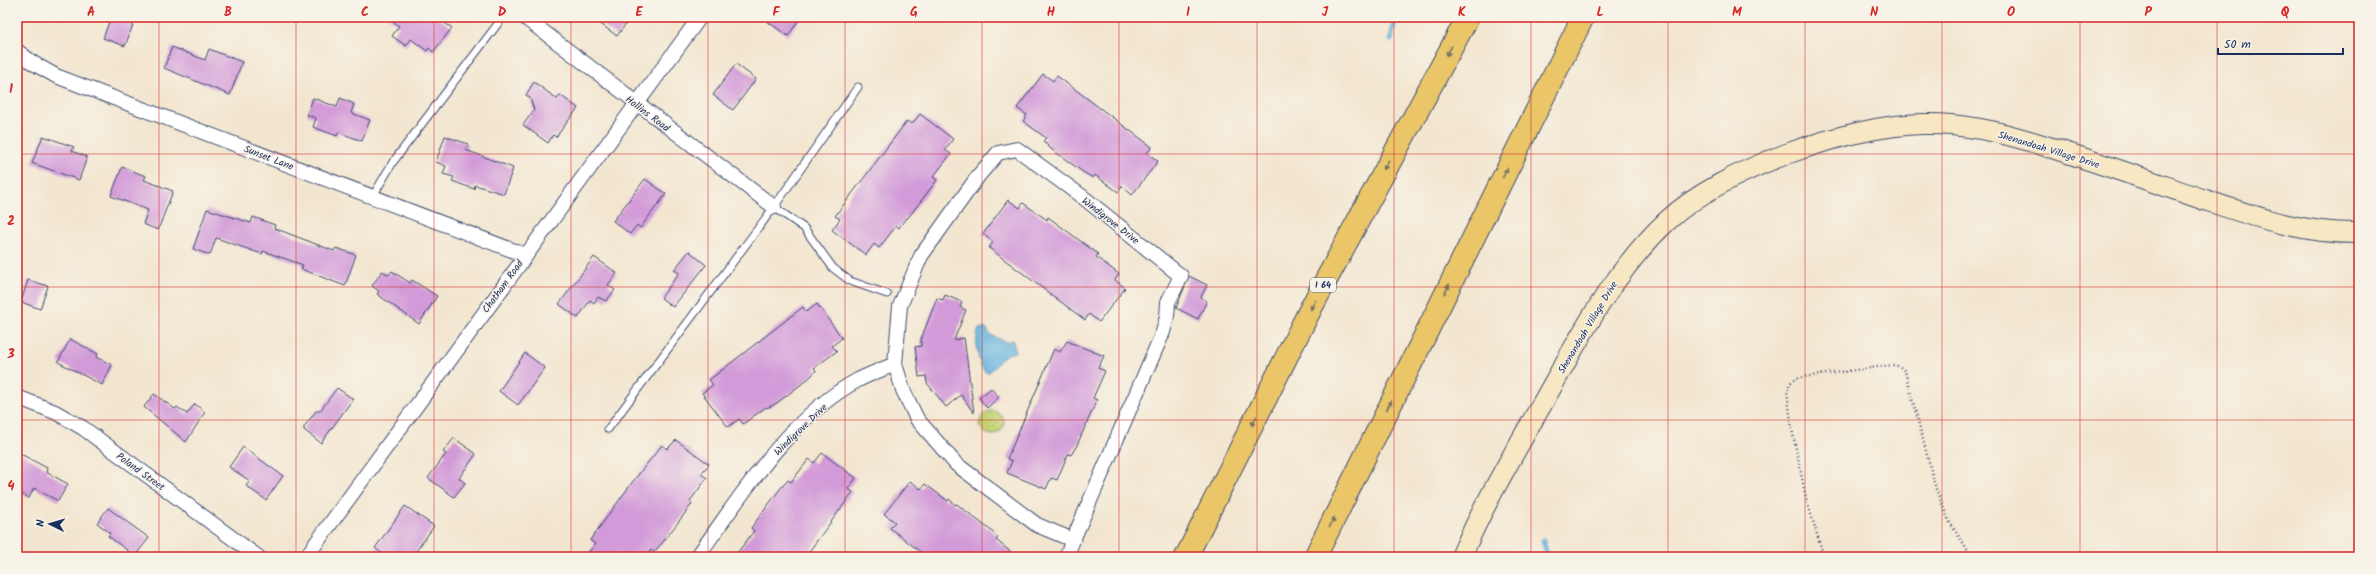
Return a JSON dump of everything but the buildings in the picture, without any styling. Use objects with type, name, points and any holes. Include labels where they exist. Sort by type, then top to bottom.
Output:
[{"type":"highway","name":"I 64","points":[[1186,557],[1311,308],[1468,17]]},
{"type":"highway","points":[[1314,557],[1583,17]]},
{"type":"street","name":"Hollins Road","points":[[524,17],[774,207]]},
{"type":"street","name":"Chatham Road","points":[[306,557],[700,17]]},
{"type":"street","name":"Sunset Lane","points":[[17,51],[32,63],[56,76],[525,255]]},
{"type":"street","name":"Shenandoah Village Drive","points":[[1461,557],[1491,494],[1591,317],[1615,280],[1641,248],[1669,219],[1695,200],[1751,169],[1790,154],[1826,142],[1893,127],[1921,124],[1972,128],[2038,143],[2275,223],[2320,231],[2359,233]]},
{"type":"street","name":"Windigrove Drive","points":[[1066,557],[1163,332],[1167,317],[1168,302],[1182,276],[1078,194],[1017,149],[998,153],[979,175],[921,256],[900,306],[895,364],[903,390],[918,419],[956,464],[1037,525],[1073,540]]},
{"type":"street","name":"Windigrove Drive","points":[[697,557],[778,447],[803,422],[829,400],[858,380],[895,364]]},
{"type":"street","name":"Poland Street","points":[[17,397],[55,412],[83,428],[258,557]]},
{"type":"lane","points":[[373,196],[393,162],[503,17]]},
{"type":"lane","points":[[608,429],[774,207],[824,132],[858,87]]},
{"type":"lane","points":[[774,207],[804,228],[839,272],[850,281],[888,294]]},
{"type":"path","points":[[1824,557],[1806,498],[1792,429],[1787,391],[1790,383],[1797,378],[1892,365],[1900,366],[1905,371],[1936,489],[1949,521],[1972,557]]},
{"type":"green space","points":[[992,411],[1001,414],[1004,423],[1001,432],[992,435],[983,432],[980,423],[983,414]]},
{"type":"water","points":[[984,328],[988,330],[989,334],[1006,342],[1013,340],[1015,352],[1002,358],[989,372],[985,372],[982,368],[977,351],[977,334],[979,329]]},
{"type":"waterway","points":[[1391,40],[1395,17]]},
{"type":"waterway","points":[[1543,541],[1548,557]]}]
